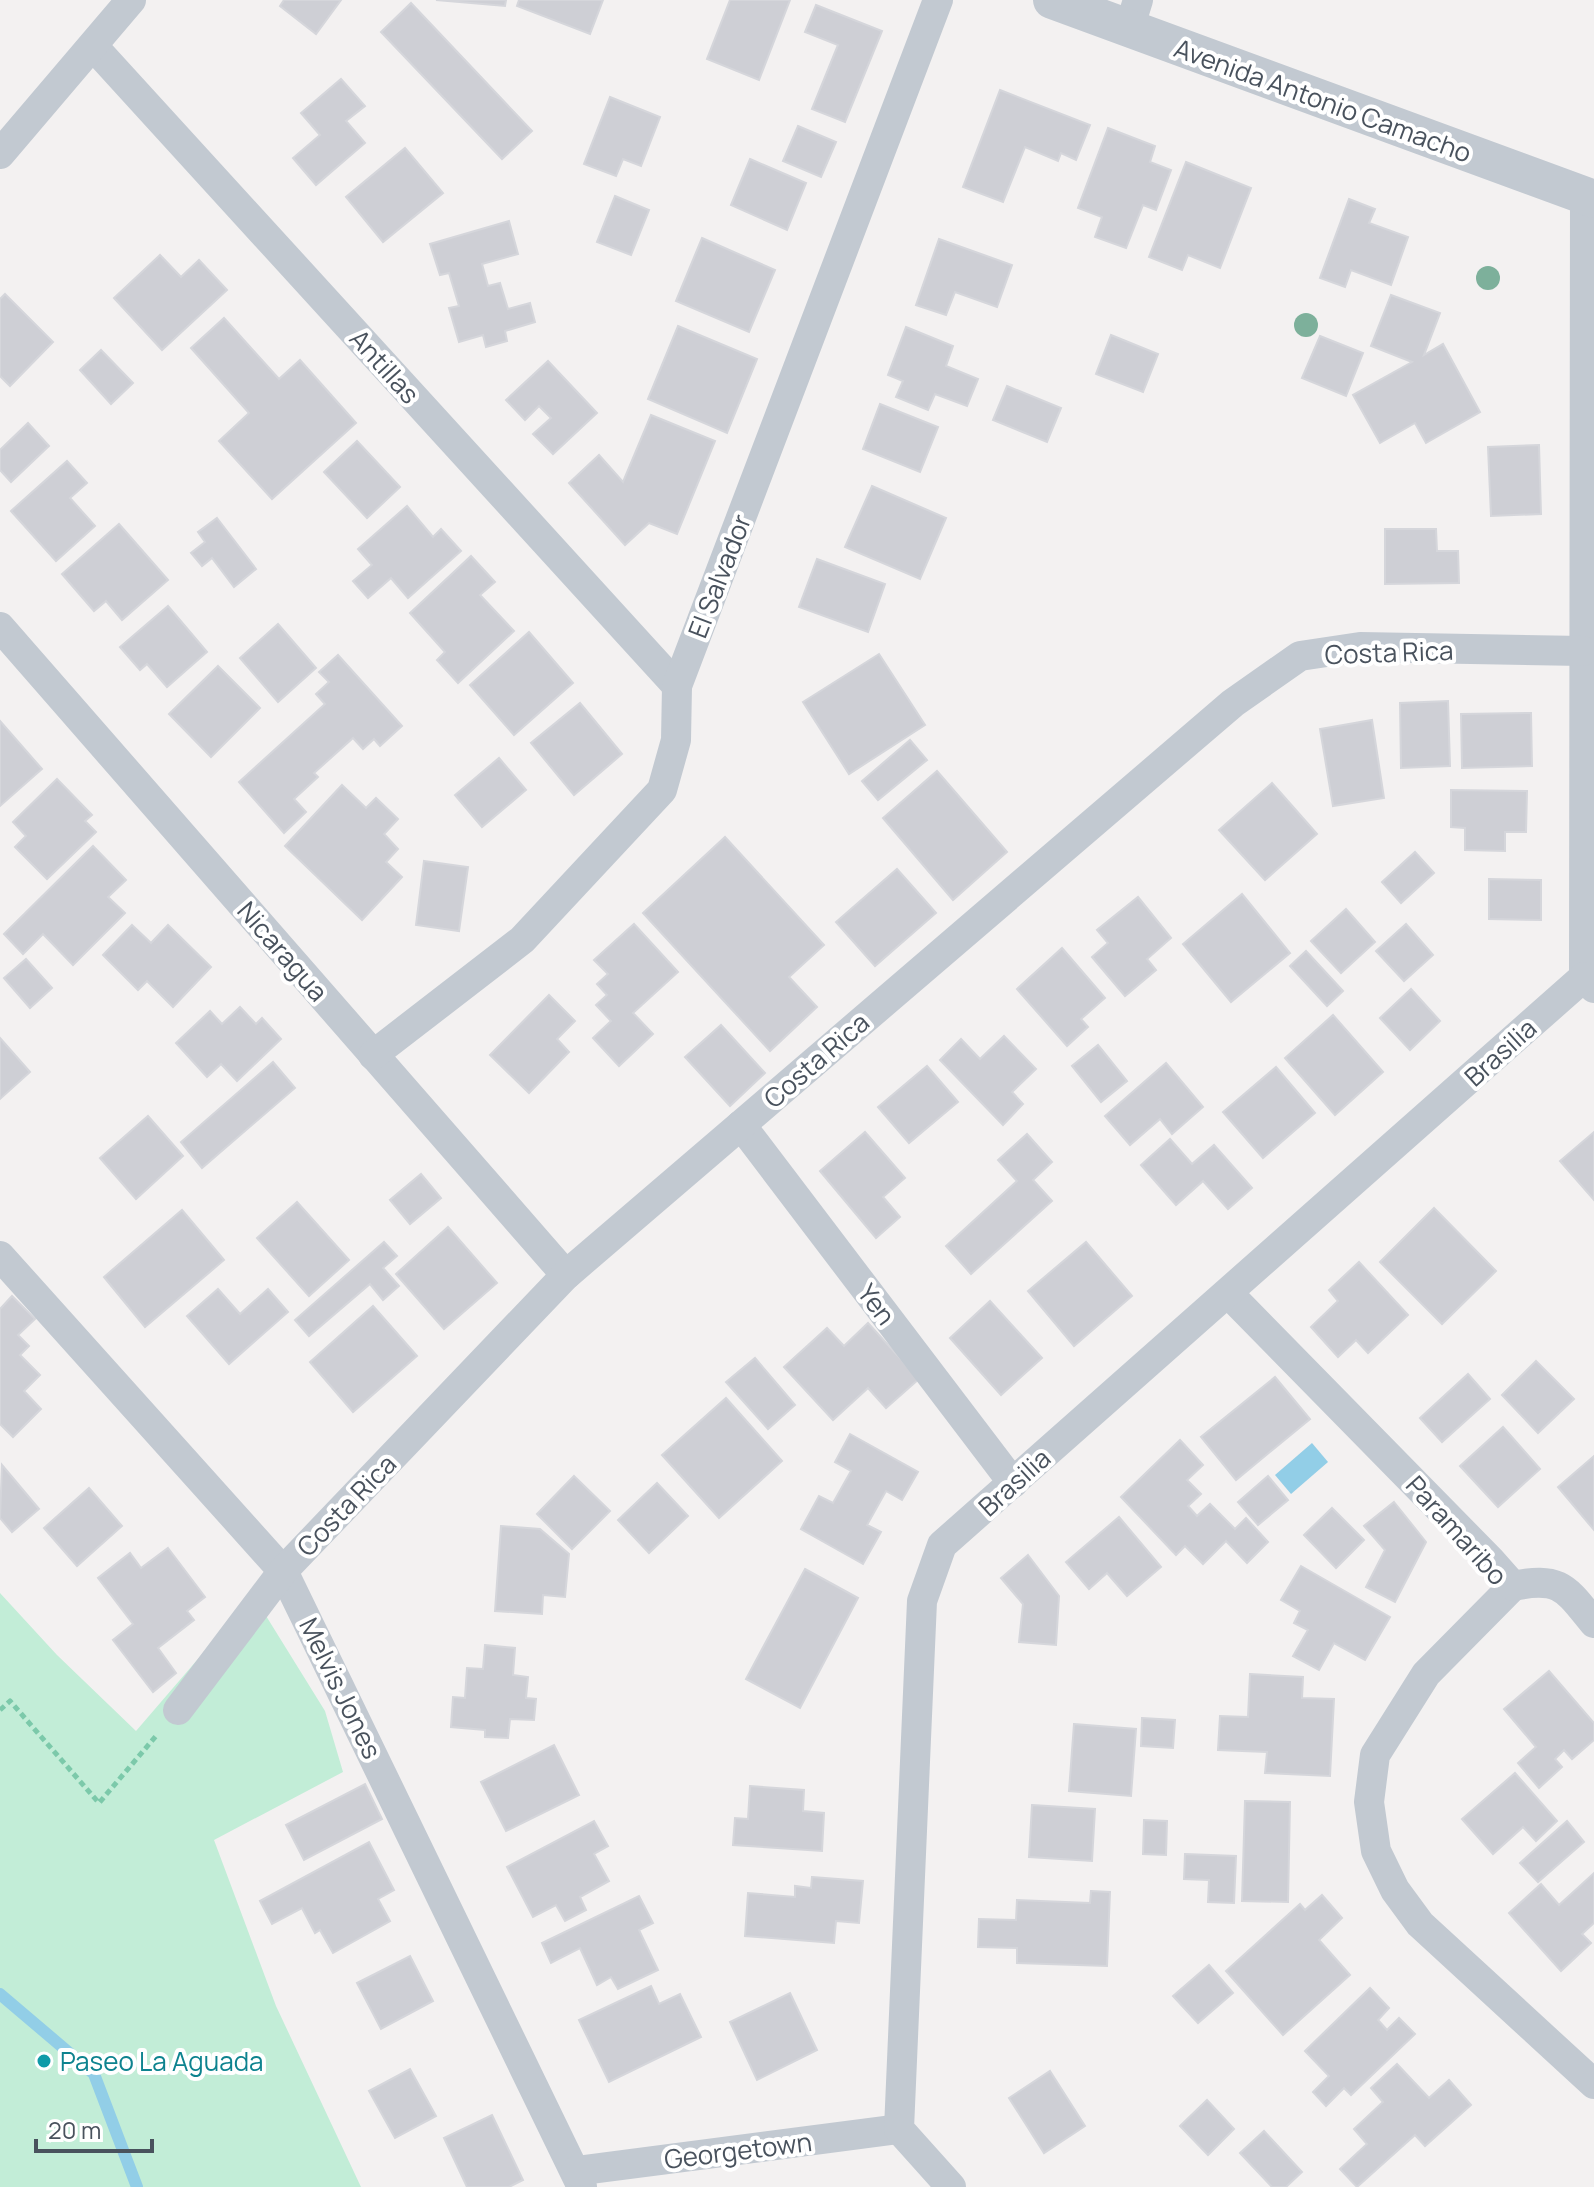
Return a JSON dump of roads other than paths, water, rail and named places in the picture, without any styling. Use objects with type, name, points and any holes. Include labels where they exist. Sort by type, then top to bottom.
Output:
[{"type":"street","points":[[0,154],[131,0]]},
{"type":"street","name":"El Salvador","points":[[373,1055],[522,940],[662,790],[676,740],[677,686],[938,0]]},
{"type":"street","name":"Avenida Antonio Camacho","points":[[1052,0],[1134,14],[1590,197]]},
{"type":"street","name":"Antillas","points":[[93,46],[677,686]]},
{"type":"street","points":[[1589,982],[1583,651],[1590,197]]},
{"type":"street","name":"Nicaragua","points":[[0,627],[566,1275]]},
{"type":"street","name":"Costa Rica","points":[[178,1710],[283,1571],[566,1275],[1233,703],[1300,656],[1360,647],[1583,651]]},
{"type":"street","name":"Brasilia","points":[[899,2129],[922,1601],[942,1545],[1589,982]]},
{"type":"street","name":"Yen","points":[[741,1125],[1013,1483]]},
{"type":"street","name":"Melvis Jones","points":[[0,1256],[283,1571],[579,2179]]},
{"type":"street","name":"Paramaribo","points":[[1228,1293],[1513,1586],[1426,1674],[1375,1755],[1369,1802],[1376,1851],[1395,1890],[1420,1924],[1594,2084]]},
{"type":"street","points":[[1513,1586],[1534,1582],[1565,1588],[1594,1623]]},
{"type":"street","points":[[899,2129],[951,2187]]},
{"type":"street","name":"Georgetown","points":[[579,2179],[899,2129]]},
{"type":"water","points":[[1312,1443],[1328,1462],[1291,1494],[1275,1475]]},
{"type":"waterway","points":[[0,1994],[94,2074],[137,2187]]},
{"type":"place","name":"Paseo La Aguada","points":[[44,2061]]}]
